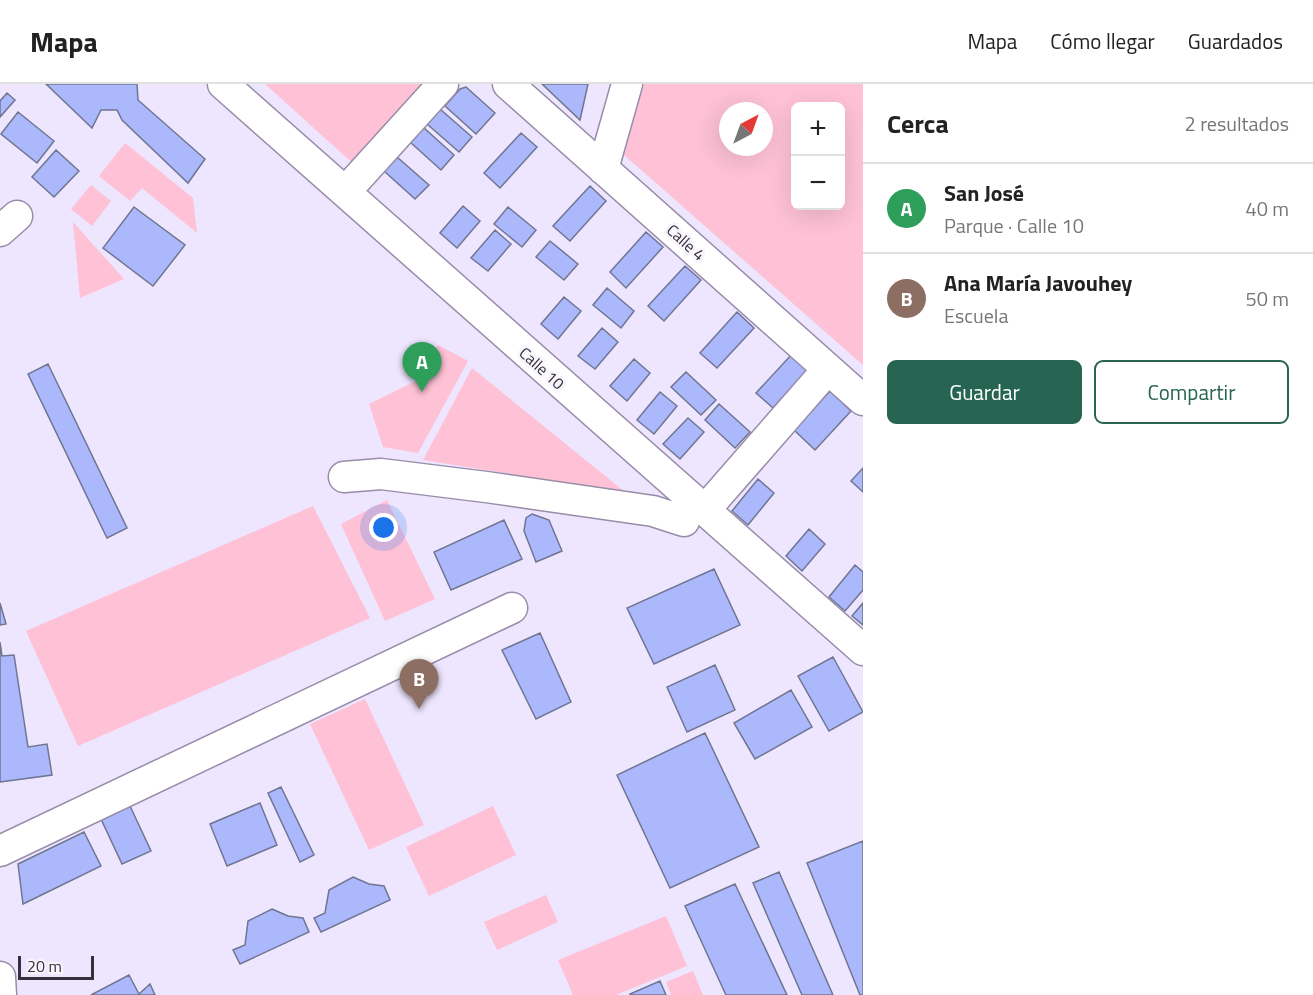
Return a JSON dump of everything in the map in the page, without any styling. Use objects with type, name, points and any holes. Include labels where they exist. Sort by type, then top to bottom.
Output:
[{"type":"street","name":"Calle 10","points":[[223,84],[345,192],[694,516],[863,650]]},
{"type":"street","points":[[345,192],[442,84]]},
{"type":"street","name":"Calle 4","points":[[508,84],[863,400]]},
{"type":"street","points":[[603,169],[627,84]]},
{"type":"street","points":[[344,477],[381,474],[694,516],[828,369]]},
{"type":"street","points":[[0,851],[512,608]]},
{"type":"street","points":[[0,977],[1,995]]},
{"type":"shaded area","points":[[265,84],[431,84],[357,167]]},
{"type":"shaded area","points":[[644,84],[863,84],[863,365],[624,155]]},
{"type":"shaded area","points":[[125,143],[193,198],[197,233],[142,188],[130,201],[99,176]]},
{"type":"shaded area","points":[[91,185],[111,201],[92,226],[71,209]]},
{"type":"shaded area","points":[[73,222],[124,279],[80,298]]},
{"type":"shaded area","points":[[438,345],[468,361],[418,453],[383,447],[369,404],[416,381]]},
{"type":"shaded area","points":[[472,368],[625,492],[423,460]]},
{"type":"shaded area","points":[[387,500],[435,599],[385,621],[341,524]]},
{"type":"shaded area","points":[[313,506],[370,618],[78,746],[26,631]]},
{"type":"shaded area","points":[[365,699],[424,825],[369,850],[310,724]]},
{"type":"shaded area","points":[[493,806],[516,855],[429,896],[406,847]]},
{"type":"shaded area","points":[[546,895],[558,922],[497,950],[484,922]]},
{"type":"shaded area","points":[[666,916],[687,966],[616,995],[573,995],[558,960]]},
{"type":"shaded area","points":[[693,971],[703,995],[671,995],[666,982]]},
{"type":"building","points":[[46,84],[137,84],[138,100],[205,159],[188,183],[122,120],[117,110],[101,110],[92,128]]},
{"type":"building","points":[[542,84],[588,84],[580,120]]},
{"type":"building","points":[[466,87],[495,113],[476,134],[445,106],[460,89]]},
{"type":"building","points":[[7,93],[15,100],[0,117],[0,101]]},
{"type":"building","points":[[440,109],[472,137],[459,152],[427,124]]},
{"type":"building","points":[[18,112],[54,141],[37,163],[1,134]]},
{"type":"building","points":[[423,127],[454,155],[441,170],[410,142]]},
{"type":"building","points":[[521,133],[537,147],[500,188],[484,173]]},
{"type":"building","points":[[56,150],[79,171],[54,197],[32,177]]},
{"type":"building","points":[[397,157],[429,185],[415,199],[384,171]]},
{"type":"building","points":[[590,186],[606,201],[570,241],[553,226]]},
{"type":"building","points":[[463,206],[480,221],[457,248],[440,233]]},
{"type":"building","points":[[134,207],[185,245],[153,286],[103,248]]},
{"type":"building","points":[[508,207],[536,230],[522,247],[494,224]]},
{"type":"building","points":[[495,230],[511,244],[488,271],[471,258]]},
{"type":"building","points":[[646,232],[663,247],[626,288],[610,272]]},
{"type":"building","points":[[550,241],[578,264],[564,280],[536,257]]},
{"type":"building","points":[[685,266],[701,280],[664,321],[648,306]]},
{"type":"building","points":[[607,288],[634,311],[621,328],[593,305]]},
{"type":"building","points":[[564,297],[581,311],[558,339],[541,324]]},
{"type":"building","points":[[737,312],[754,328],[717,368],[700,353]]},
{"type":"building","points":[[602,328],[618,342],[595,369],[578,356]]},
{"type":"building","points":[[793,353],[809,368],[773,408],[756,393]]},
{"type":"building","points":[[634,359],[650,373],[627,401],[610,386]]},
{"type":"building","points":[[48,364],[127,528],[107,538],[28,374]]},
{"type":"building","points":[[686,372],[716,400],[701,415],[671,387]]},
{"type":"building","points":[[830,391],[851,411],[815,450],[794,430]]},
{"type":"building","points":[[660,392],[677,406],[654,434],[637,420]]},
{"type":"building","points":[[719,404],[750,432],[735,448],[705,420]]},
{"type":"building","points":[[688,418],[704,432],[680,459],[663,444]]},
{"type":"building","points":[[863,468],[863,492],[851,481]]},
{"type":"building","points":[[758,479],[774,493],[748,525],[732,511]]},
{"type":"building","points":[[532,514],[549,520],[562,551],[536,562],[524,531],[526,518]]},
{"type":"building","points":[[504,520],[522,559],[451,590],[434,552]]},
{"type":"building","points":[[809,529],[825,544],[802,571],[786,556]]},
{"type":"building","points":[[855,565],[863,572],[863,590],[845,611],[829,597]]},
{"type":"building","points":[[714,569],[740,625],[654,664],[627,608]]},
{"type":"building","points":[[0,603],[6,624],[0,625]]},
{"type":"building","points":[[863,603],[863,625],[852,616]]},
{"type":"building","points":[[540,633],[571,702],[536,719],[502,650]]},
{"type":"building","points":[[0,642],[2,656],[14,655],[28,747],[47,744],[52,775],[0,782]]},
{"type":"building","points":[[833,657],[863,712],[829,731],[798,676]]},
{"type":"building","points":[[715,665],[735,710],[687,732],[667,687]]},
{"type":"building","points":[[791,690],[812,727],[755,759],[734,723]]},
{"type":"building","points":[[705,733],[759,847],[670,888],[617,775]]},
{"type":"building","points":[[281,787],[314,855],[300,862],[268,793]]},
{"type":"building","points":[[260,803],[277,845],[227,866],[210,824]]},
{"type":"building","points":[[130,806],[151,851],[122,864],[101,819]]},
{"type":"building","points":[[84,832],[101,866],[23,904],[18,864]]},
{"type":"building","points":[[863,841],[863,995],[860,995],[807,863]]},
{"type":"building","points":[[779,872],[833,995],[802,995],[753,883]]},
{"type":"building","points":[[353,877],[369,884],[384,886],[390,900],[321,932],[314,918],[325,913],[329,890]]},
{"type":"building","points":[[735,884],[787,995],[726,995],[685,906]]},
{"type":"building","points":[[272,909],[288,916],[303,918],[309,932],[240,964],[233,950],[245,945],[248,921]]},
{"type":"building","points":[[129,975],[139,994],[150,984],[155,995],[91,995]]},
{"type":"building","points":[[660,981],[666,995],[630,994]]},
{"type":"place","name":"San José","points":[[422,392]]},
{"type":"place","name":"Ana María Javouhey","points":[[419,709]]}]
